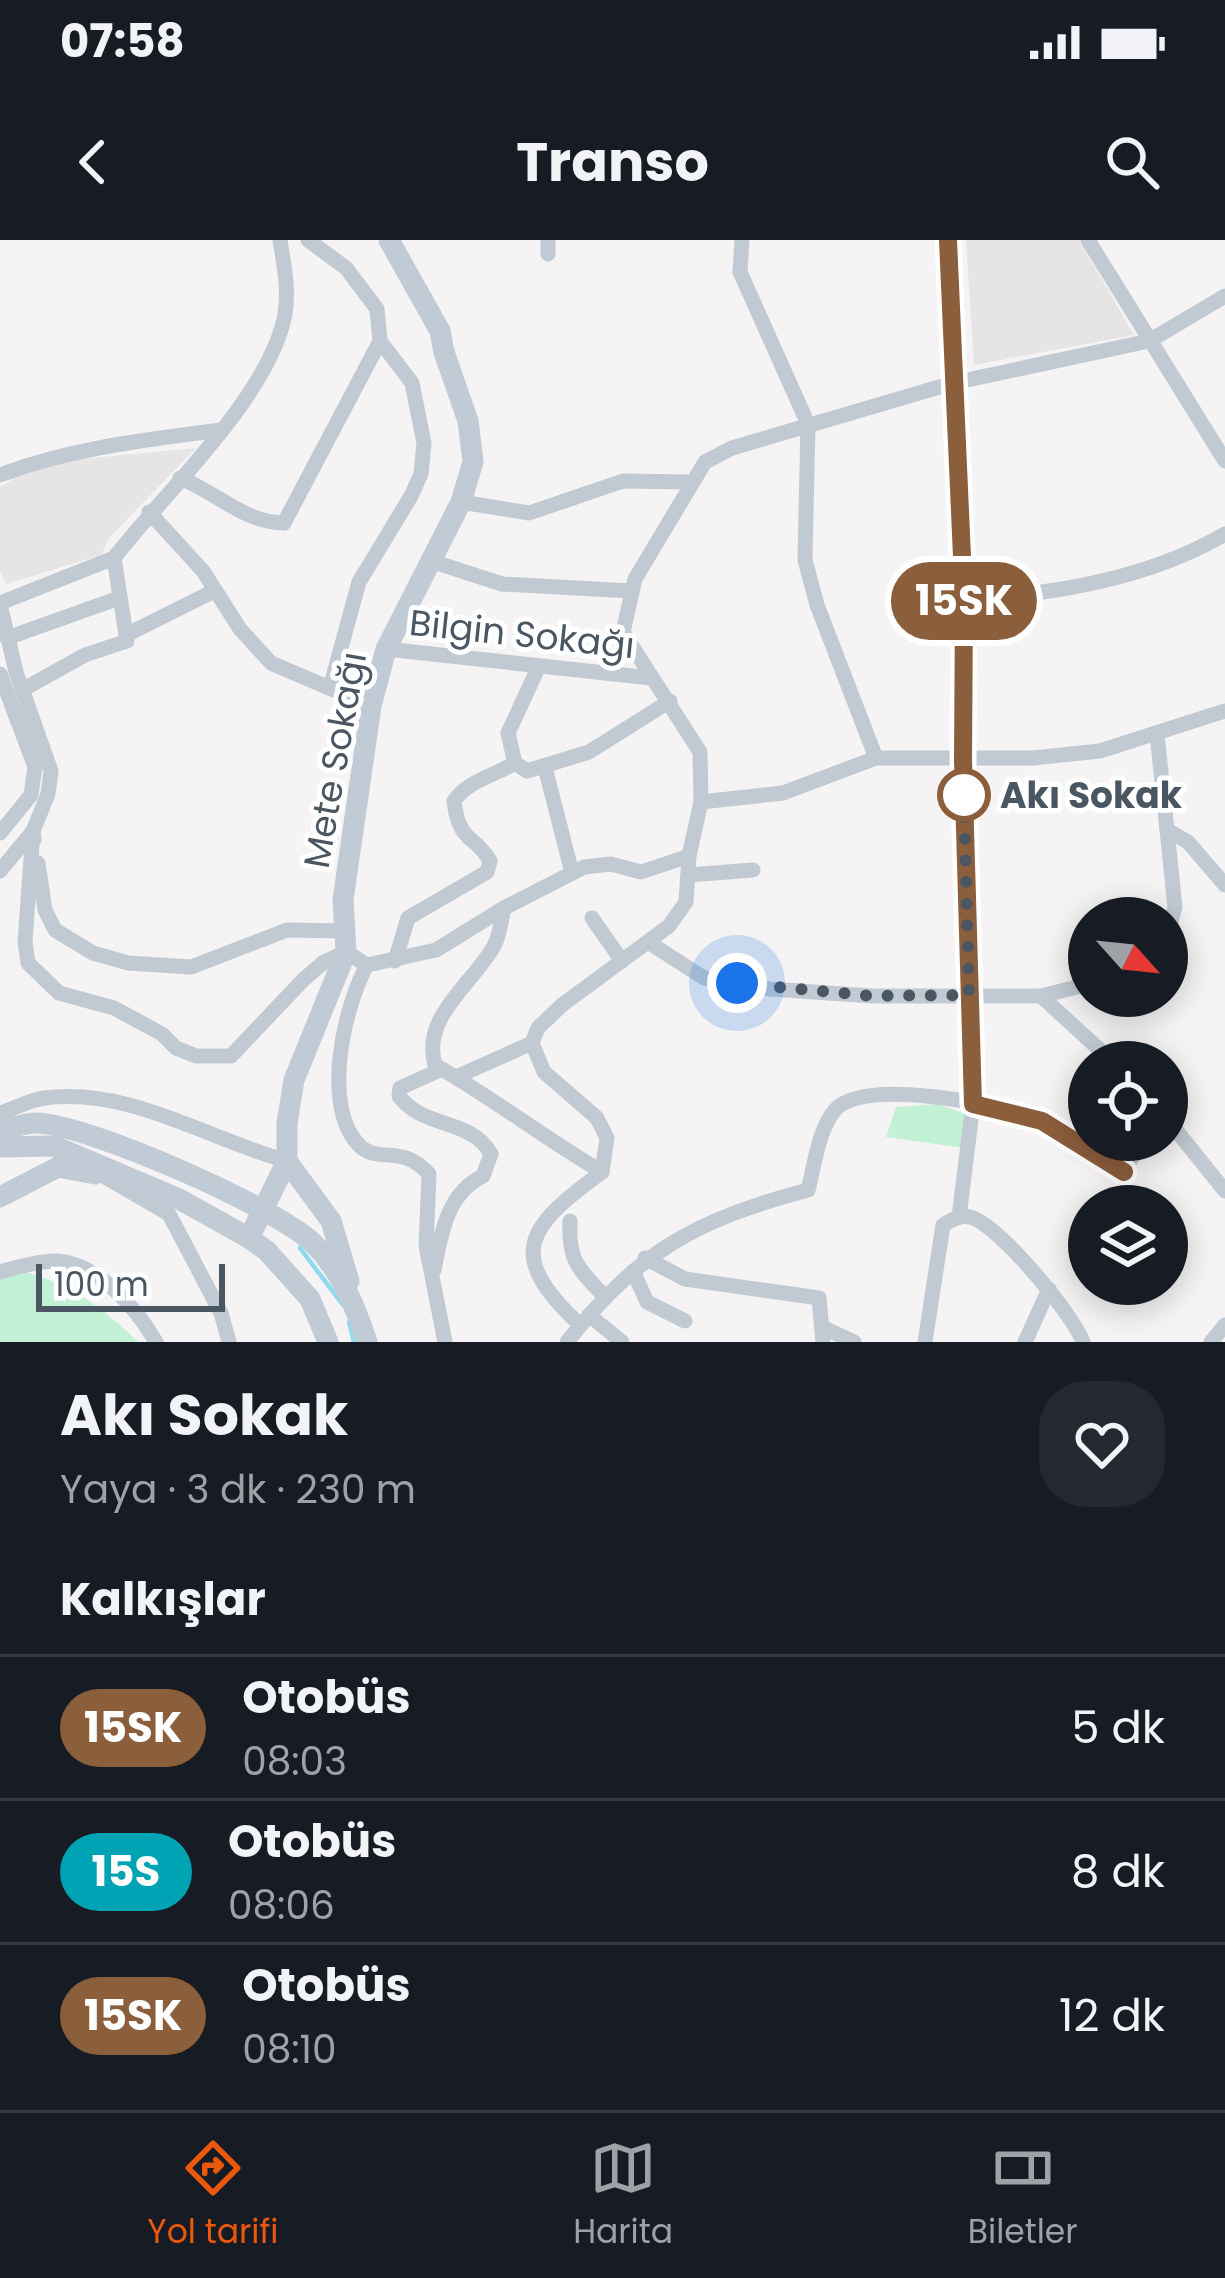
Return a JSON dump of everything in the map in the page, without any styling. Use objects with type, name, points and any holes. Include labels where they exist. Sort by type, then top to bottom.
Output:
[{"type":"main road","name":"Mete Sokağı","points":[[258,1245],[266,1209],[287,1161],[286,1124],[294,1080],[345,942],[343,900],[371,706],[386,649],[461,502],[473,462],[468,421],[440,331],[388,240]]},
{"type":"main road","points":[[0,1131],[35,1123],[84,1134],[266,1209],[321,1251],[352,1298]]},
{"type":"main road","points":[[4,1189],[54,1146],[84,1134]]},
{"type":"main road","points":[[0,1148],[54,1146],[165,1193],[258,1245],[310,1299],[328,1342]]},
{"type":"main road","points":[[0,1148],[14,1154],[17,1162],[4,1189]]},
{"type":"main road","points":[[287,1161],[331,1221],[367,1342]]},
{"type":"main road","points":[[4,1189],[58,1167],[165,1193]]},
{"type":"main road","points":[[258,1245],[289,1224],[304,1184]]},
{"type":"street","points":[[0,871],[32,831],[49,794],[51,771],[22,690],[0,603],[114,558],[221,430],[274,347],[285,314],[280,240]]},
{"type":"street","points":[[308,240],[346,268],[377,309],[380,341],[412,383],[424,443],[421,474],[358,582],[330,688]]},
{"type":"street","points":[[742,240],[740,272],[808,424],[805,560],[817,605],[876,758]]},
{"type":"street","points":[[948,240],[964,602],[963,760],[973,1104],[959,1217]]},
{"type":"street","points":[[1088,240],[1225,461]]},
{"type":"street","points":[[622,1342],[584,1320],[542,1285],[530,1252],[538,1227],[602,1172],[607,1138],[597,1118],[544,1072],[532,1043],[538,1028],[562,1005],[669,926],[686,902],[689,856],[701,802],[700,752],[623,632],[631,591],[689,482],[704,462],[732,448],[953,383],[1149,341],[1225,296]]},
{"type":"street","points":[[180,478],[262,523],[284,523],[380,341]]},
{"type":"street","points":[[0,476],[40,460],[104,445],[221,430]]},
{"type":"street","points":[[461,502],[529,513],[623,481],[689,482]]},
{"type":"street","points":[[149,512],[203,571],[271,663],[371,706]]},
{"type":"street","points":[[964,602],[1055,592],[1133,576],[1225,534]]},
{"type":"street","points":[[114,558],[127,638]]},
{"type":"street","points":[[431,561],[502,584],[631,591]]},
{"type":"street","points":[[22,690],[214,591]]},
{"type":"street","points":[[7,638],[119,598]]},
{"type":"street","name":"Bilgin Sokağı","points":[[386,649],[651,678]]},
{"type":"street","points":[[539,666],[508,733],[515,763],[527,771],[589,752],[670,701]]},
{"type":"street","points":[[0,674],[35,767],[32,795],[0,833]]},
{"type":"street","points":[[701,802],[783,793],[876,758],[1033,758],[1100,751],[1225,711]]},
{"type":"street","points":[[1156,734],[1174,897]]},
{"type":"street","points":[[395,961],[408,918],[487,872],[490,861],[469,843],[456,819],[454,801],[470,783],[492,778],[515,763]]},
{"type":"street","points":[[545,767],[572,873]]},
{"type":"street","points":[[1167,830],[1189,842],[1225,885]]},
{"type":"street","points":[[32,831],[50,922],[74,944],[93,953],[128,963],[191,967],[287,930],[345,942],[367,965]]},
{"type":"street","points":[[32,831],[25,942],[28,963],[59,994],[114,1008],[162,1034],[176,1048],[196,1055],[231,1056],[345,942]]},
{"type":"street","points":[[367,965],[436,950],[572,873],[611,864],[641,872],[689,856]]},
{"type":"street","points":[[689,875],[753,870]]},
{"type":"street","points":[[504,908],[496,942],[434,1028],[430,1048],[435,1065],[602,1172]]},
{"type":"street","points":[[592,918],[622,961]]},
{"type":"street","points":[[648,942],[704,978],[770,989],[872,996],[1041,996],[1068,989]]},
{"type":"street","points":[[367,965],[351,994],[338,1084],[359,1146],[371,1153],[402,1154],[429,1174],[426,1246],[445,1342]]},
{"type":"street","points":[[1041,996],[1090,1041]]},
{"type":"street","points":[[432,1282],[452,1203],[483,1175],[491,1154],[482,1139],[408,1109],[399,1096],[400,1088],[532,1043]]},
{"type":"street","points":[[567,1342],[604,1296],[639,1265],[716,1220],[808,1190],[830,1114],[840,1104],[876,1094],[920,1095],[1042,1121],[1068,1137]]},
{"type":"street","points":[[0,1113],[40,1098],[104,1099],[161,1114],[287,1161]]},
{"type":"street","points":[[1188,1145],[1225,1191]]},
{"type":"street","points":[[1106,1161],[1124,1172],[1131,1161]]},
{"type":"street","points":[[106,1177],[169,1214],[220,1313],[229,1342]]},
{"type":"street","points":[[926,1342],[943,1225],[959,1217],[975,1218],[1049,1289],[1076,1324],[1083,1342]]},
{"type":"street","points":[[570,1221],[568,1247],[575,1265],[604,1296]]},
{"type":"street","points":[[0,1272],[58,1261],[84,1270],[121,1296],[156,1342]]},
{"type":"street","points":[[639,1265],[647,1302],[685,1322]]},
{"type":"street","points":[[639,1265],[685,1280],[819,1298],[822,1334],[854,1342]]},
{"type":"street","points":[[1025,1342],[1049,1289]]},
{"type":"street","points":[[1211,1342],[1225,1325]]},
{"type":"shaded area","points":[[966,240],[1079,240],[1134,335],[974,365]]},
{"type":"shaded area","points":[[196,448],[110,537],[101,555],[6,584],[0,571],[0,487],[39,463]]},
{"type":"green space","points":[[938,1104],[968,1115],[964,1148],[886,1137],[896,1107]]},
{"type":"green space","points":[[0,1268],[58,1283],[108,1315],[138,1342],[0,1342]]},
{"type":"waterway","points":[[300,1248],[343,1305]]},
{"type":"waterway","points":[[349,1322],[354,1342]]},
{"type":"bus line","name":"15SK","points":[[948,240],[964,602],[963,760],[973,1104],[1042,1121],[1124,1172]]},
{"type":"place","name":"Akı Sokak","points":[[964,795]]},
{"type":"route","points":[[737,983],[872,996],[969,995],[964,795]]}]
